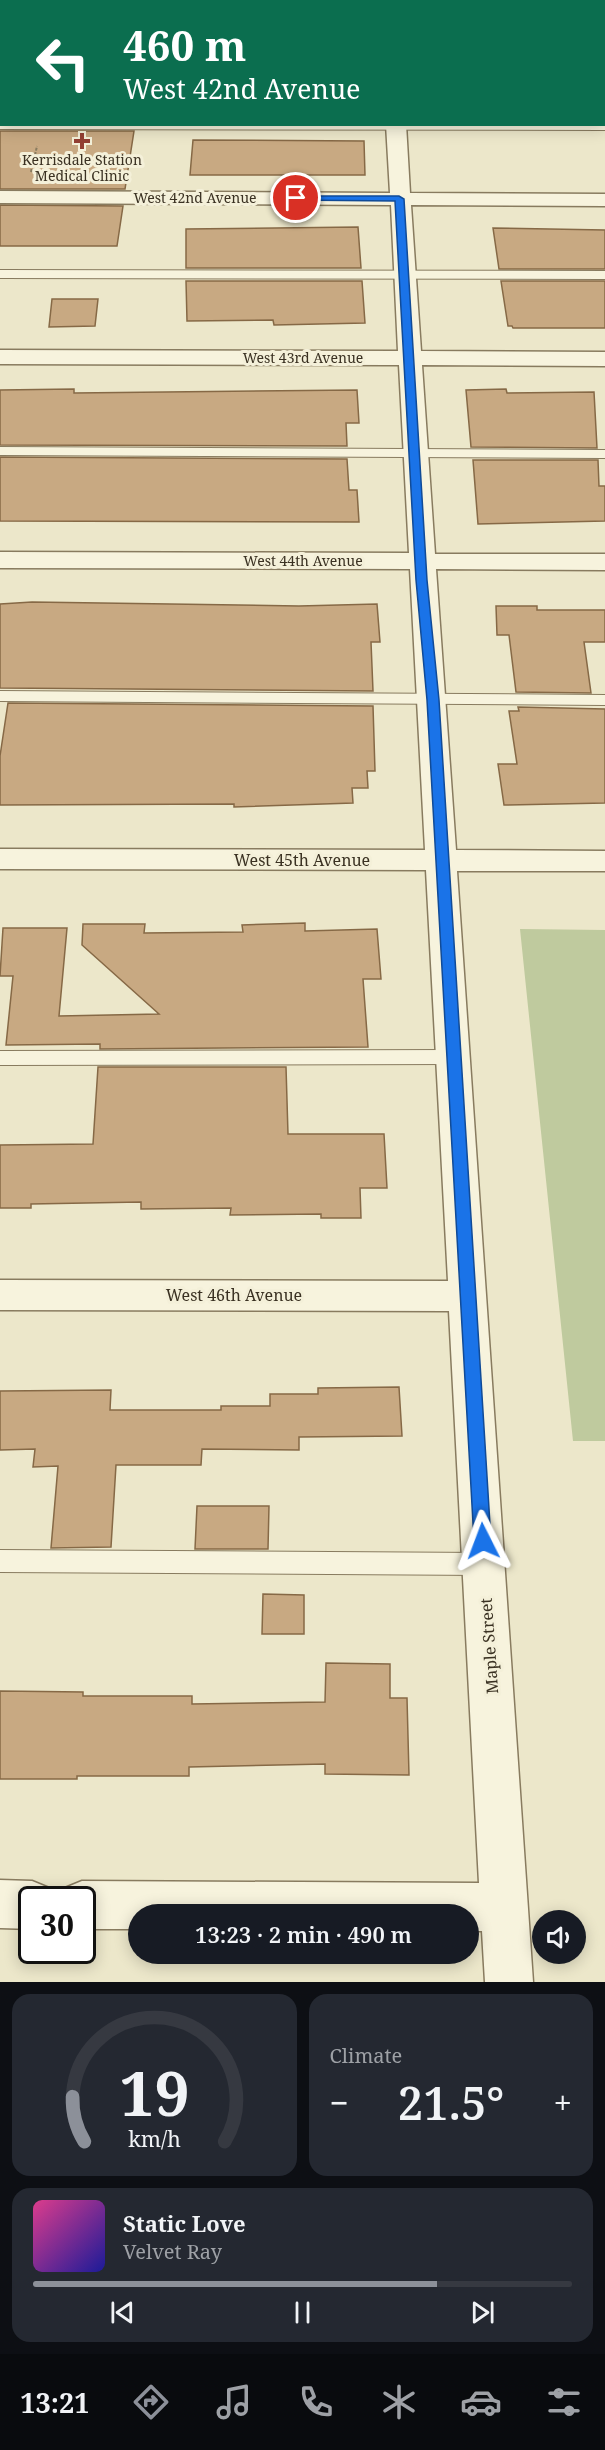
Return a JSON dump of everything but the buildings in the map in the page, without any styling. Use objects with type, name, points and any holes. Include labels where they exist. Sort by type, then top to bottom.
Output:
[{"type":"street","name":"Maple Street","points":[[396,126],[421,562],[433,700],[509,1982]]},
{"type":"street","name":"West 42nd Avenue","points":[[0,197],[605,200]]},
{"type":"street","name":"West 43rd Avenue","points":[[0,357],[605,359]]},
{"type":"street","name":"West 44th Avenue","points":[[0,560],[605,562]]},
{"type":"street","name":"West 45th Avenue","points":[[0,859],[605,861]]},
{"type":"street","name":"West 46th Avenue","points":[[0,1295],[467,1296]]},
{"type":"street","points":[[0,1904],[18,1905]]},
{"type":"street","points":[[96,1905],[504,1907]]},
{"type":"lane","points":[[500,126],[605,127]]},
{"type":"lane","points":[[0,274],[605,275]]},
{"type":"lane","points":[[0,451],[605,454]]},
{"type":"lane","points":[[0,696],[605,700]]},
{"type":"lane","points":[[0,1058],[453,1057]]},
{"type":"lane","points":[[0,1561],[484,1564]]},
{"type":"green space","points":[[520,929],[605,930],[605,1441],[573,1441]]},
{"type":"place","name":"Kerrisdale Station Medical Clinic","points":[[82,141]]},
{"type":"route","points":[[296,198],[399,199],[413,394],[422,580],[433,700],[483,1541]]}]
